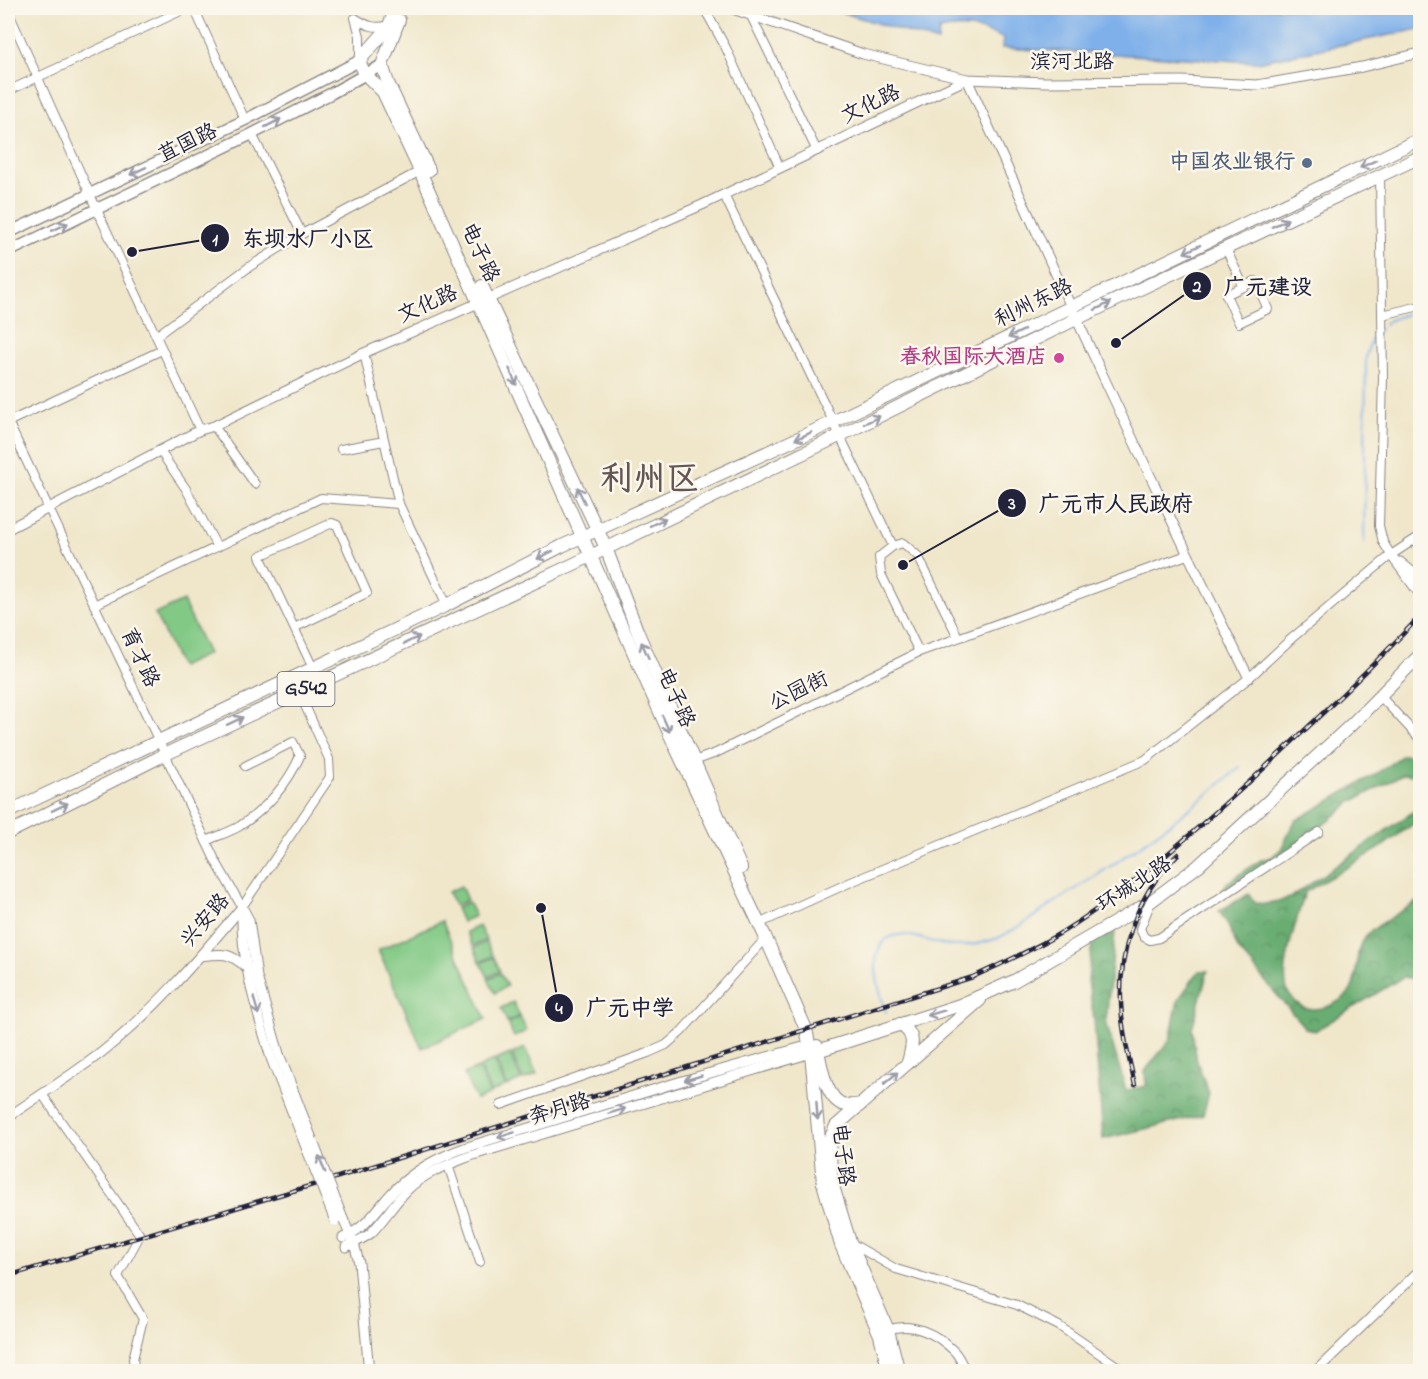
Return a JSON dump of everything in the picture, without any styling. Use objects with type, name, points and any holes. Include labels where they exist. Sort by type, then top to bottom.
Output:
[{"type":"main road","points":[[360,61],[389,25],[396,8]]},
{"type":"main road","points":[[382,65],[403,8]]},
{"type":"main road","name":"苴国路","points":[[8,233],[244,120],[360,61]]},
{"type":"main road","name":"电子路","points":[[360,61],[365,74],[383,92],[424,169]]},
{"type":"main road","name":"苴国路","points":[[8,252],[252,134],[382,65]]},
{"type":"main road","name":"电子路","points":[[382,65],[424,169],[484,300],[606,548],[638,633],[812,1027],[823,1183],[841,1245],[880,1335],[889,1371]]},
{"type":"main road","name":"利州东路","points":[[606,548],[839,436],[1074,313],[1420,139]]},
{"type":"main road","name":"利州东路","points":[[597,530],[1074,313],[1226,249],[1420,157]]},
{"type":"main road","name":"电子路","points":[[484,300],[582,537],[675,746],[766,938],[813,1049]]},
{"type":"main road","name":"G542","points":[[8,812],[447,605],[597,530]]},
{"type":"main road","name":"G542","points":[[8,832],[166,754],[606,548]]},
{"type":"main road","name":"环城北路","points":[[813,1049],[832,1046],[960,1005],[990,992],[1014,981],[1150,902],[1198,866],[1352,724],[1420,655]]},
{"type":"main road","points":[[189,725],[196,740]]},
{"type":"main road","points":[[136,750],[143,765]]},
{"type":"main road","name":"电子路","points":[[899,1371],[888,1330],[850,1242],[832,1183],[829,1141],[836,1126],[990,992]]},
{"type":"main road","points":[[900,1024],[909,1030],[912,1041],[908,1063]]},
{"type":"main road","points":[[824,1078],[827,1055],[832,1046]]},
{"type":"main road","points":[[813,1049],[824,1078],[836,1100],[844,1105],[861,1104]]},
{"type":"street","points":[[8,92],[188,8]]},
{"type":"street","points":[[194,8],[244,120]]},
{"type":"street","points":[[351,8],[360,36],[360,61]]},
{"type":"street","points":[[704,8],[726,48],[780,168]]},
{"type":"street","name":"滨河北路","points":[[730,8],[863,54],[967,79],[1045,82],[1182,81],[1257,85],[1362,67],[1420,53]]},
{"type":"street","points":[[8,11],[97,210],[200,430]]},
{"type":"street","points":[[750,14],[817,151]]},
{"type":"street","points":[[355,18],[365,25],[378,28],[389,25]]},
{"type":"street","points":[[967,79],[1187,555],[1249,678]]},
{"type":"street","name":"文化路","points":[[8,529],[200,430],[214,426],[364,353],[724,195],[967,79]]},
{"type":"street","points":[[252,134],[302,234]]},
{"type":"street","points":[[156,336],[249,267],[302,234],[424,169]]},
{"type":"street","points":[[1380,176],[1382,335],[1379,526],[1383,542],[1419,593]]},
{"type":"street","points":[[724,195],[892,546]]},
{"type":"street","points":[[1226,249],[1244,286]]},
{"type":"street","points":[[1255,281],[1268,309],[1239,323],[1226,295],[1244,286],[1255,281]]},
{"type":"street","points":[[1382,320],[1420,306]]},
{"type":"street","points":[[8,422],[162,350]]},
{"type":"street","points":[[364,353],[399,504],[447,605]]},
{"type":"street","name":"育才路","points":[[8,422],[206,841],[242,907]]},
{"type":"street","points":[[214,426],[255,484]]},
{"type":"street","points":[[341,449],[384,441]]},
{"type":"street","points":[[160,450],[192,499],[217,548]]},
{"type":"street","points":[[94,605],[321,498],[399,504]]},
{"type":"street","points":[[294,628],[367,593],[337,525],[332,523],[260,556],[294,628],[313,668]]},
{"type":"street","points":[[765,921],[851,882],[1145,760],[1249,678],[1291,639],[1391,555],[1420,536]]},
{"type":"street","points":[[919,652],[881,573],[879,557],[892,546],[903,543],[918,556],[957,637],[1187,555]]},
{"type":"street","points":[[1391,555],[1420,578]]},
{"type":"street","name":"公园街","points":[[694,761],[748,737],[919,652],[957,637]]},
{"type":"street","name":"兴安路","points":[[8,1117],[102,1051],[156,1003],[242,907],[330,777],[329,759],[299,692]]},
{"type":"street","points":[[1380,696],[1420,739]]},
{"type":"street","points":[[206,841],[239,827],[261,810],[282,788],[300,756],[293,742],[245,766]]},
{"type":"street","points":[[1150,902],[1139,926],[1144,937],[1153,940],[1189,919],[1319,832]]},
{"type":"street","points":[[242,907],[241,934],[247,969],[275,1056],[339,1220],[359,1263],[369,1371]]},
{"type":"street","points":[[242,907],[249,920],[257,977],[275,1056]]},
{"type":"street","points":[[501,1105],[666,1045],[681,1032],[766,938]]},
{"type":"street","points":[[200,956],[224,953],[234,957],[247,969]]},
{"type":"street","points":[[348,1240],[365,1225],[399,1185],[424,1166],[441,1157],[466,1147],[682,1081],[813,1049]]},
{"type":"street","name":"奔月路","points":[[348,1240],[372,1232],[408,1189],[429,1173],[448,1165],[473,1155],[813,1049]]},
{"type":"street","points":[[42,1094],[140,1235],[118,1276],[144,1319],[133,1359],[135,1371]]},
{"type":"street","points":[[448,1165],[480,1262]]},
{"type":"street","points":[[850,1242],[896,1269],[1017,1305],[1059,1326],[1126,1371]]},
{"type":"street","points":[[1316,1371],[1420,1270]]},
{"type":"street","points":[[888,1330],[898,1326],[924,1329],[955,1352],[966,1371]]},
{"type":"green space","points":[[183,601],[208,654],[180,667],[155,614]]},
{"type":"green space","points":[[1403,755],[1415,756],[1420,764],[1420,781],[1415,775],[1404,774],[1353,801],[1317,830],[1226,892],[1221,892],[1227,883],[1261,860],[1272,857],[1281,849],[1295,821],[1374,775]]},
{"type":"green space","points":[[1420,807],[1420,819],[1380,848],[1305,892],[1291,938],[1285,975],[1289,993],[1303,1007],[1316,1009],[1335,1003],[1352,989],[1359,951],[1364,938],[1381,923],[1420,900],[1420,978],[1403,977],[1315,1031],[1305,1028],[1238,949],[1219,911],[1249,894],[1255,903],[1266,904],[1290,898]]},
{"type":"green space","points":[[461,886],[467,900],[455,906],[448,892]]},
{"type":"green space","points":[[468,902],[475,916],[462,922],[456,908]]},
{"type":"green space","points":[[442,921],[486,1019],[422,1048],[378,950]]},
{"type":"green space","points":[[479,926],[486,940],[473,946],[466,932]]},
{"type":"green space","points":[[1115,932],[1106,1022],[1126,1090],[1146,1086],[1145,1071],[1170,1040],[1178,1000],[1199,971],[1208,971],[1192,1028],[1197,1062],[1209,1093],[1203,1115],[1103,1139],[1094,1019],[1088,981],[1092,942]]},
{"type":"green space","points":[[486,942],[493,956],[480,962],[474,948]]},
{"type":"green space","points":[[494,957],[500,971],[488,977],[481,963]]},
{"type":"green space","points":[[500,973],[507,986],[495,993],[488,979]]},
{"type":"green space","points":[[513,1002],[520,1016],[507,1022],[501,1008]]},
{"type":"green space","points":[[520,1017],[527,1031],[514,1037],[508,1023]]},
{"type":"green space","points":[[525,1048],[537,1074],[523,1080],[512,1054]]},
{"type":"green space","points":[[510,1054],[521,1080],[507,1086],[496,1060]]},
{"type":"green space","points":[[494,1060],[505,1086],[491,1093],[480,1067]]},
{"type":"green space","points":[[478,1068],[490,1094],[476,1100],[464,1074]]},
{"type":"water","points":[[828,8],[1420,8],[1420,29],[1257,62],[1002,48],[1003,38],[964,28],[939,30],[938,42]]},
{"type":"waterway","points":[[1384,325],[1406,314]]},
{"type":"waterway","points":[[1364,544],[1366,356],[1372,338],[1380,329]]},
{"type":"waterway","points":[[886,1012],[878,985],[876,964],[877,954],[887,939],[908,935],[944,945],[965,946],[998,938],[1130,853],[1197,803],[1240,767]]},
{"type":"railway","points":[[8,1276],[316,1184],[973,977],[997,966],[1067,929],[1115,896],[1160,860],[1247,784],[1420,616]]},
{"type":"railway","points":[[1135,1085],[1122,1017],[1121,995],[1125,951],[1139,908],[1150,889],[1178,854]]},
{"type":"place","name":"中国农业银行","points":[[1307,163]]},
{"type":"place","name":"东坝水厂小区","points":[[132,252]]},
{"type":"place","name":"广元建设","points":[[1116,343]]},
{"type":"place","name":"春秋国际大酒店","points":[[1059,358]]},
{"type":"place","name":"广元市人民政府","points":[[903,565]]},
{"type":"place","name":"广元中学","points":[[541,908]]},
{"type":"district","name":"利州区","points":[[650,481]]}]
